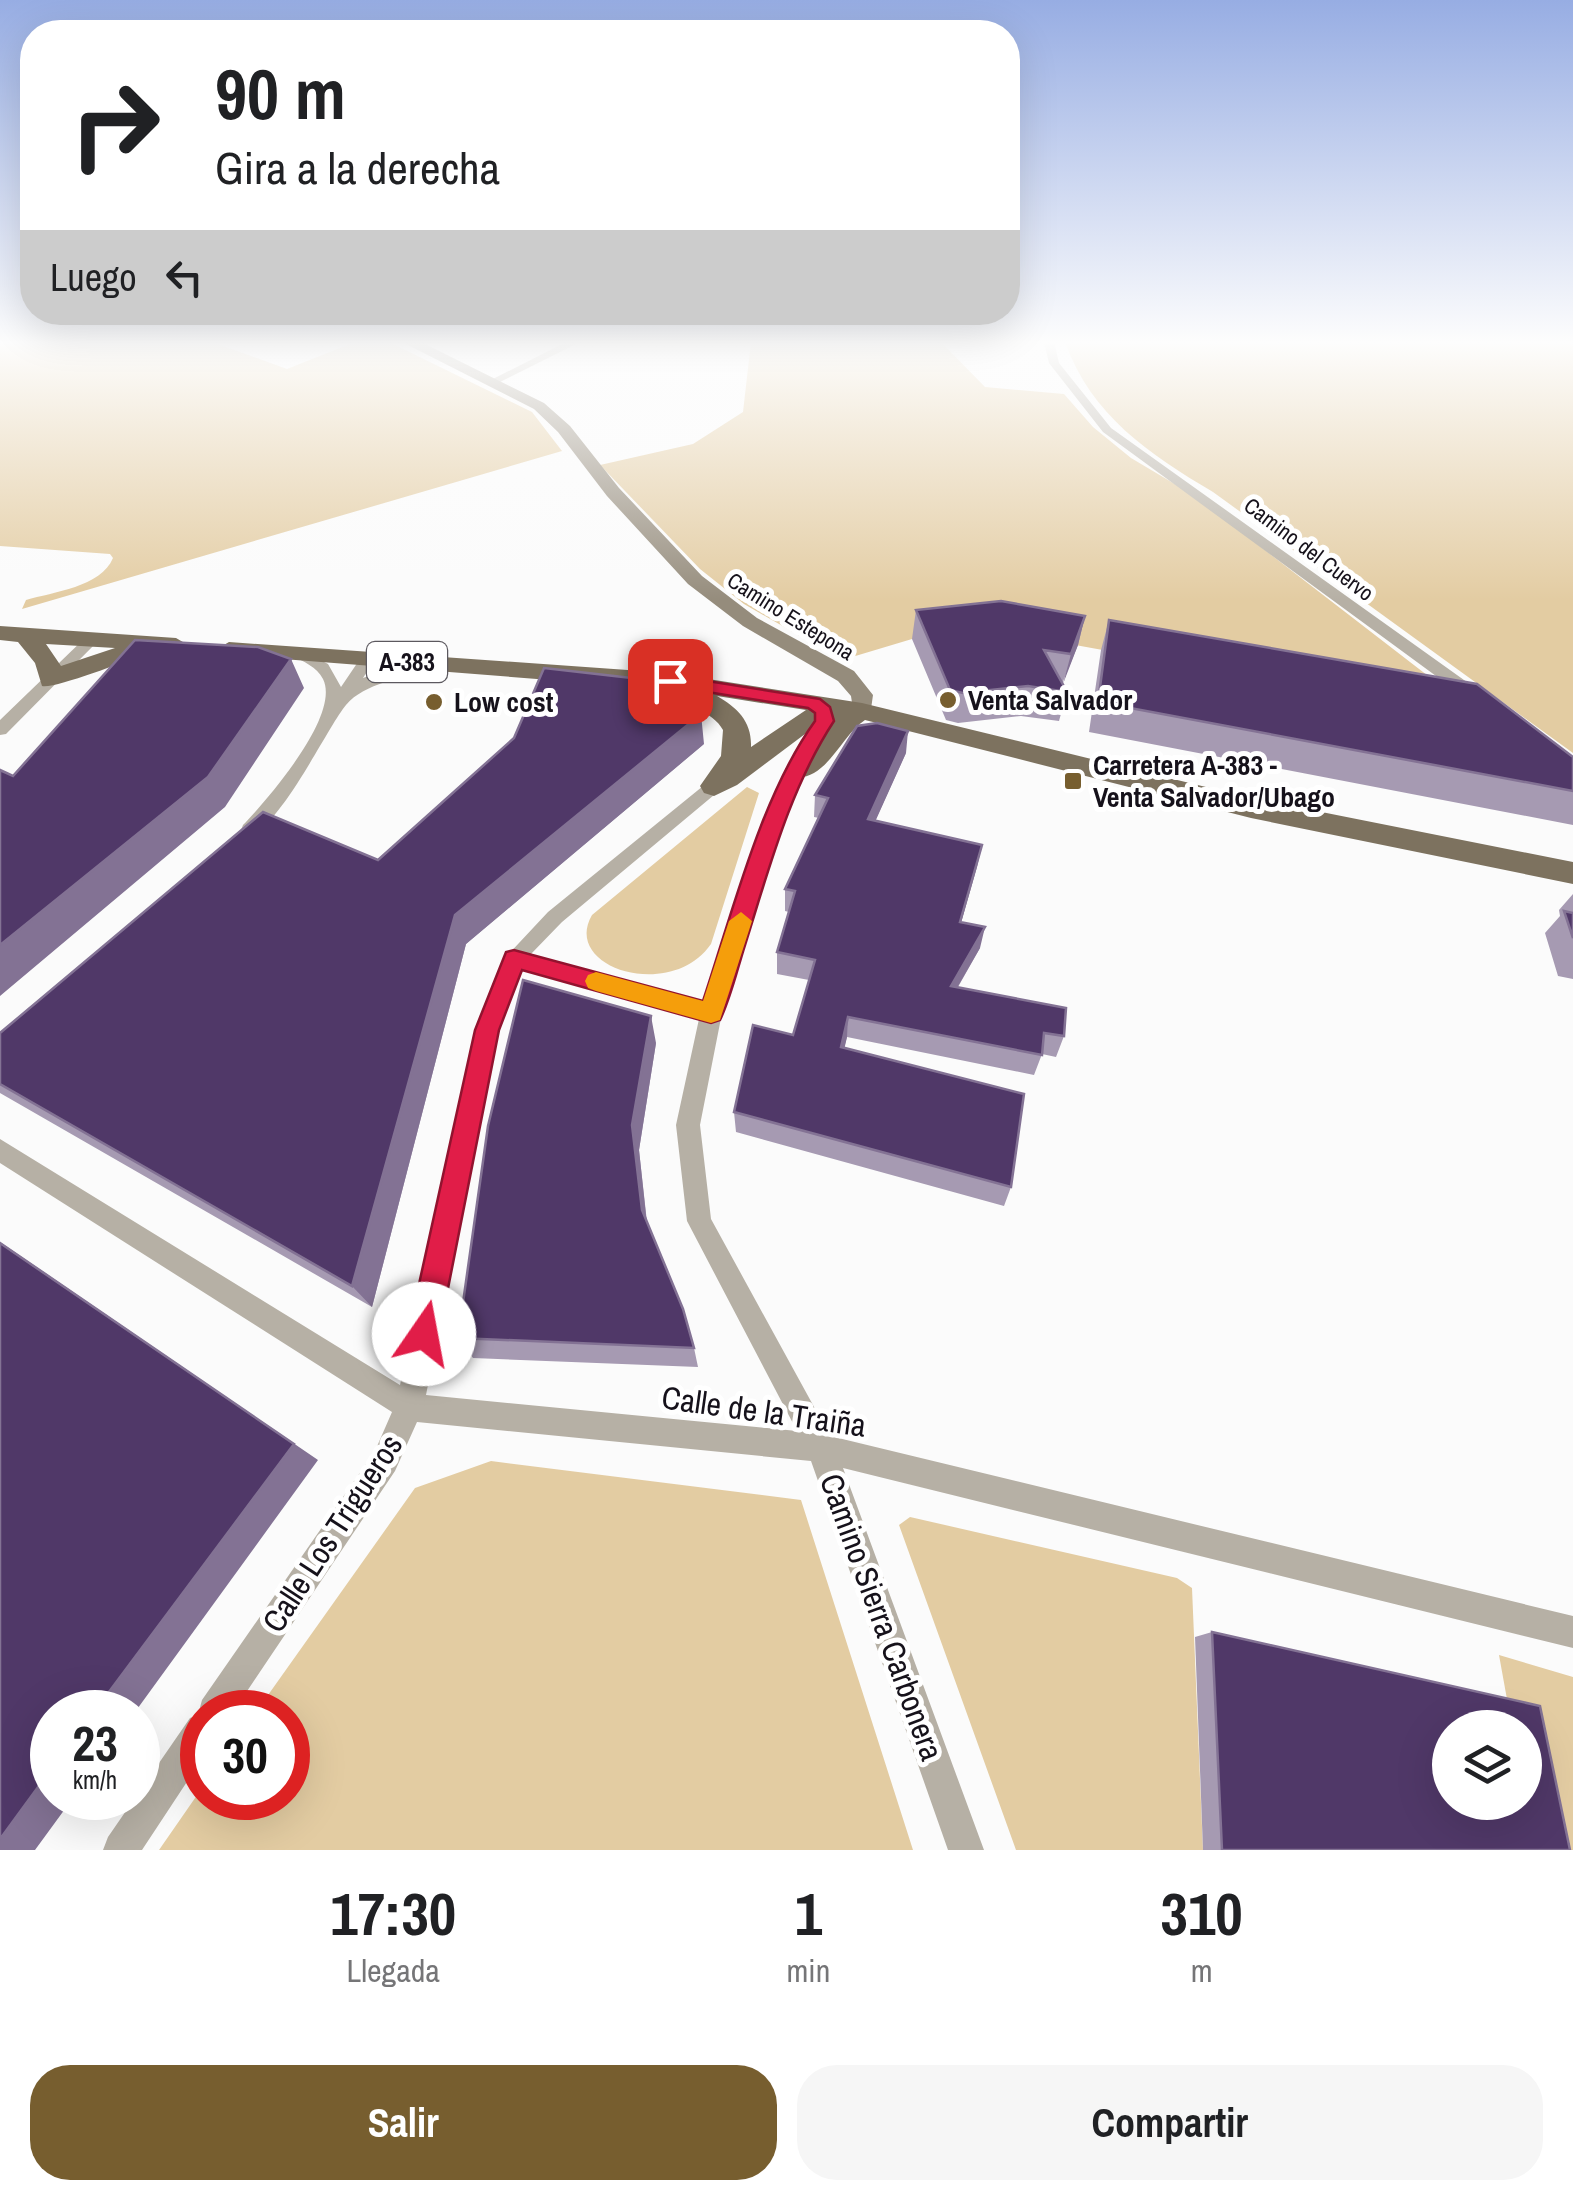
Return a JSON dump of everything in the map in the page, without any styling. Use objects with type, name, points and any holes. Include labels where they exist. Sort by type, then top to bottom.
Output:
[{"type":"main road","name":"Camino Estepona","points":[[563,428],[614,492],[695,580],[750,622],[846,676],[862,695],[836,708]]},
{"type":"main road","name":"A-383","points":[[12,634],[670,681],[836,708],[1251,808],[1573,873]]},
{"type":"main road","points":[[12,634],[48,662],[50,680],[86,664],[162,644]]},
{"type":"main road","points":[[590,675],[696,697],[724,711],[737,726],[738,750],[730,769],[714,786]]},
{"type":"main road","points":[[714,786],[836,708]]},
{"type":"main road","points":[[796,774],[802,752],[836,708]]},
{"type":"main road","points":[[763,753],[783,751],[792,755],[796,774]]},
{"type":"street","name":"Camino del Cuervo","points":[[1105,428],[1482,701]]},
{"type":"street","points":[[0,730],[92,639]]},
{"type":"street","points":[[296,654],[329,670],[335,710]]},
{"type":"street","points":[[232,847],[277,800],[367,659]]},
{"type":"street","points":[[335,710],[372,679],[418,662]]},
{"type":"street","name":"Camino Sierra Carbonera","points":[[796,774],[768,836],[711,1013],[688,1125],[699,1221],[821,1448],[966,1850]]},
{"type":"street","name":"Calle Los Trigueros","points":[[229,1690],[385,1462],[410,1408],[487,1030],[514,959],[555,917],[714,786]]},
{"type":"street","points":[[514,959],[711,1013]]},
{"type":"street","name":"Calle de la Traiña","points":[[0,1150],[410,1408],[821,1448],[1573,1632]]},
{"type":"street","points":[[121,1850],[180,1763]]},
{"type":"shaded area","points":[[0,428],[545,428],[562,451],[22,609],[26,600],[98,576],[113,558],[110,554],[0,546]]},
{"type":"shaded area","points":[[717,428],[1095,428],[1131,458],[1195,496],[1445,689],[1433,710],[987,629],[912,639],[842,660],[744,604],[700,569],[600,465],[693,444]]},
{"type":"shaded area","points":[[1573,428],[1573,753],[1213,492],[1167,463],[1125,430]]},
{"type":"shaded area","points":[[747,787],[759,793],[711,944],[693,962],[671,971],[648,974],[605,963],[592,950],[587,934],[592,915]]},
{"type":"shaded area","points":[[491,1461],[801,1500],[913,1850],[159,1850],[180,1820],[310,1820],[310,1690],[272,1690],[415,1488]]},
{"type":"shaded area","points":[[910,1517],[1177,1578],[1192,1588],[1203,1850],[1016,1850],[899,1525]]},
{"type":"shaded area","points":[[1499,1655],[1573,1677],[1573,1850],[1535,1850],[1533,1820],[1542,1820],[1542,1710],[1509,1710]]},
{"type":"building","points":[[1001,601],[1085,616],[1071,654],[1044,650],[1067,692],[1028,686],[963,693],[950,690],[916,610]]},
{"type":"building","points":[[1109,620],[1477,684],[1573,757],[1573,791],[1098,702]]},
{"type":"building","points":[[135,640],[258,647],[291,659],[208,777],[0,945],[0,770],[13,776]]},
{"type":"building","points":[[544,668],[684,684],[696,692],[701,714],[455,915],[352,1286],[0,1084],[0,1033],[263,812],[378,860],[514,738]]},
{"type":"building","points":[[877,723],[908,731],[868,819],[982,845],[960,922],[985,927],[951,986],[1066,1008],[1064,1036],[1044,1033],[1042,1055],[848,1017],[841,1047],[1024,1094],[1011,1187],[734,1112],[753,1025],[793,1035],[815,960],[777,952],[795,891],[785,889],[828,798],[815,795],[857,726]]},
{"type":"building","points":[[1564,911],[1573,913],[1573,938]]},
{"type":"building","points":[[523,980],[651,1016],[632,1125],[642,1210],[683,1309],[694,1348],[458,1338],[488,1126]]},
{"type":"building","points":[[0,1243],[294,1444],[110,1690],[30,1690],[30,1798],[0,1839]]},
{"type":"building","points":[[1212,1632],[1540,1706],[1541,1710],[1432,1710],[1432,1820],[1542,1820],[1542,1716],[1570,1850],[1222,1850]]},
{"type":"slow traffic","points":[[596,981],[711,1013],[741,921]]},
{"type":"place","name":"Venta Salvador","points":[[948,700]]},
{"type":"place","name":"Low cost","points":[[434,702]]},
{"type":"place","name":"Carretera A-383 - Venta Salvador/Ubago","points":[[1073,781]]},
{"type":"route","points":[[424,1334],[487,1030],[514,959],[711,1013],[778,808],[800,769],[802,752],[825,721],[824,711],[813,704],[670,681]]}]
